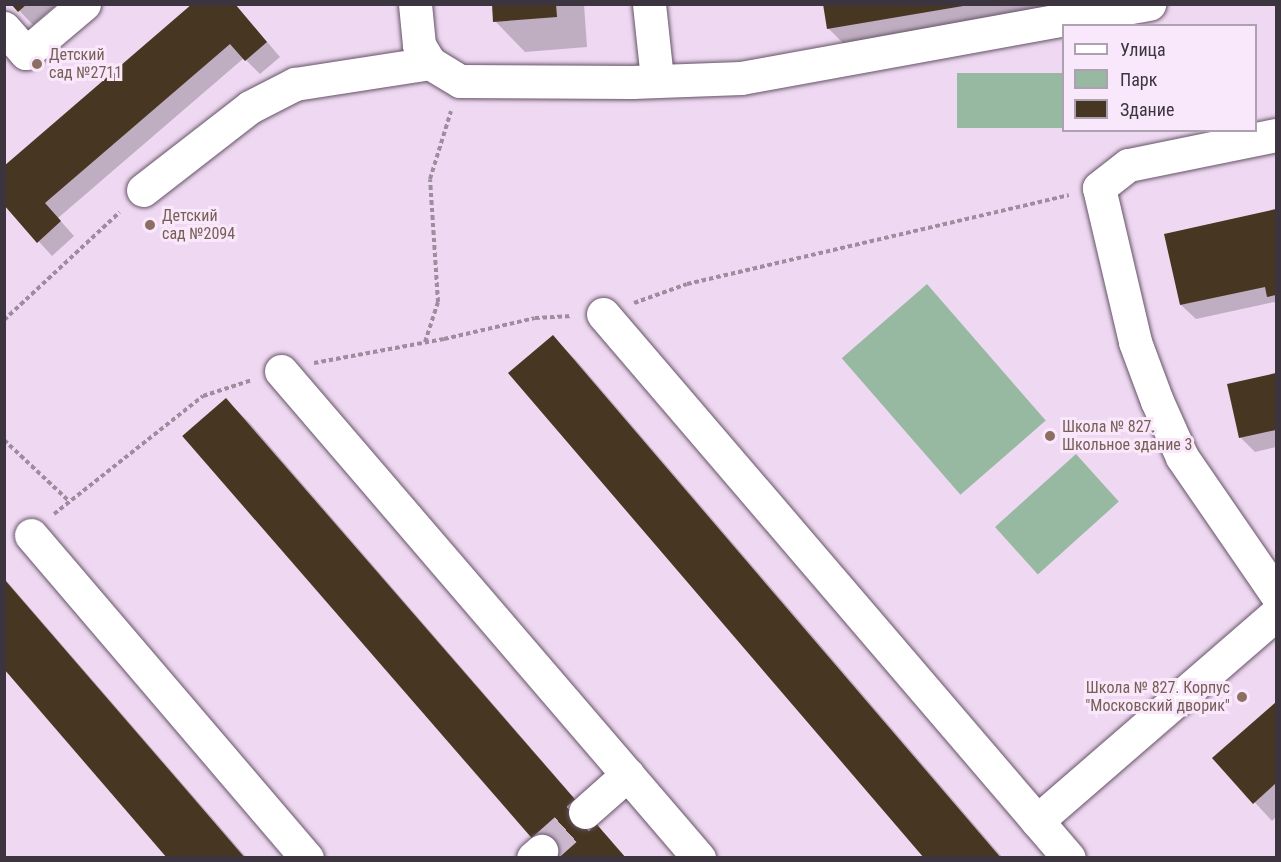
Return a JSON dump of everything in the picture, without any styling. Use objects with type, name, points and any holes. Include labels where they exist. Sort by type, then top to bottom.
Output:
[{"type":"lane","points":[[4,28],[26,53],[84,4]]},
{"type":"lane","points":[[415,4],[419,45],[430,63],[460,81],[632,82],[657,79],[741,78],[1149,4]]},
{"type":"lane","points":[[649,4],[657,79]]},
{"type":"lane","points":[[143,190],[250,107],[295,84],[430,63]]},
{"type":"lane","points":[[1276,135],[1128,165],[1099,188],[1135,342],[1157,401],[1182,457],[1276,594]]},
{"type":"lane","points":[[603,314],[1069,858]]},
{"type":"lane","points":[[281,371],[699,858]]},
{"type":"lane","points":[[30,535],[307,858]]},
{"type":"lane","points":[[1037,820],[1276,614]]},
{"type":"lane","points":[[585,812],[628,774]]},
{"type":"path","points":[[425,342],[438,302],[430,179],[460,81]]},
{"type":"path","points":[[4,320],[143,190]]},
{"type":"path","points":[[4,440],[68,500]]},
{"type":"green space","points":[[957,73],[1062,73],[1062,128],[957,128]]},
{"type":"green space","points":[[927,284],[1046,421],[960,495],[842,358]]},
{"type":"green space","points":[[1076,454],[1119,502],[1038,574],[995,527]]},
{"type":"building","points":[[11,4],[27,4],[18,12]]},
{"type":"building","points":[[192,4],[235,4],[267,42],[245,61],[230,44],[45,203],[61,221],[37,243],[4,205],[4,166]]},
{"type":"building","points":[[492,4],[556,4],[557,17],[493,22]]},
{"type":"building","points":[[823,4],[963,4],[963,6],[827,29]]},
{"type":"building","points":[[1276,209],[1276,295],[1267,297],[1265,287],[1180,305],[1164,234]]},
{"type":"building","points":[[553,335],[1001,858],[924,858],[508,373]]},
{"type":"building","points":[[1276,373],[1276,430],[1239,438],[1227,384]]},
{"type":"building","points":[[226,398],[625,857],[549,858],[182,436]]},
{"type":"building","points":[[4,579],[245,858],[167,858],[4,669]]},
{"type":"building","points":[[1276,702],[1276,783],[1253,804],[1212,758]]},
{"type":"tunnel","points":[[541,851],[585,812]]},
{"type":"place","name":"Детский сад №2711","points":[[37,64]]},
{"type":"place","name":"Детский сад №2094","points":[[150,225]]},
{"type":"place","name":"Школа № 827. Школьное здание 3","points":[[1050,436]]},
{"type":"place","name":"Школа № 827. Корпус \"Московский дворик\"","points":[[1242,697]]}]
